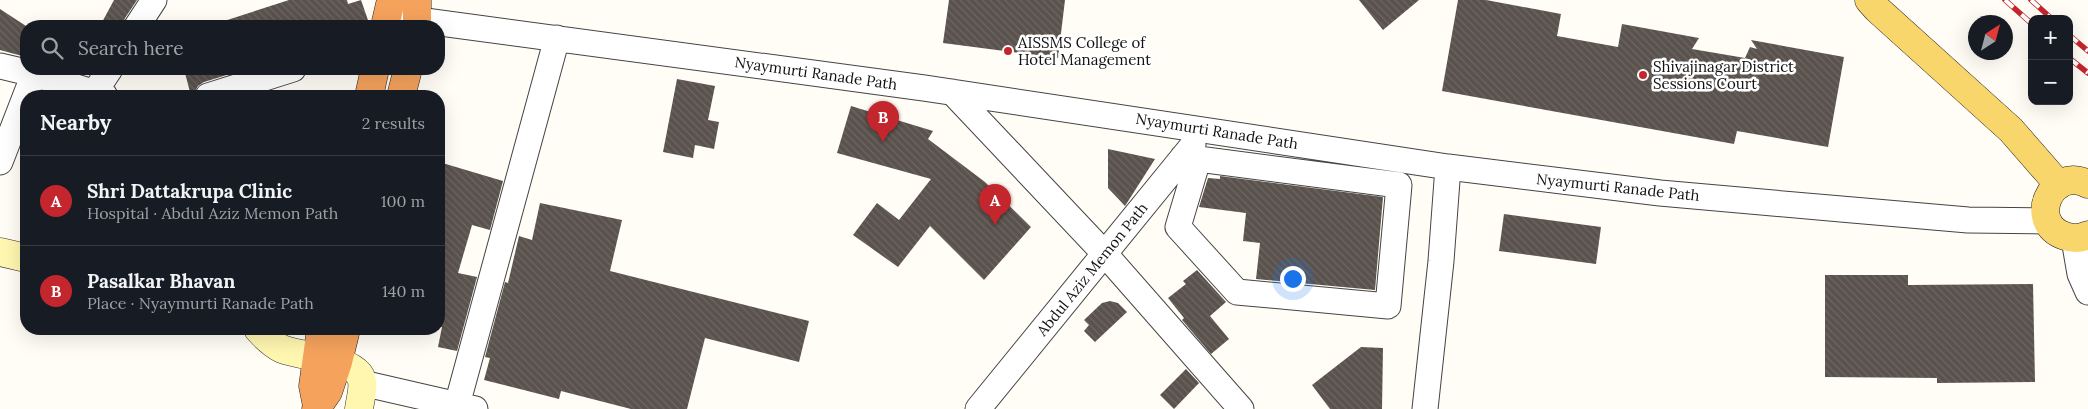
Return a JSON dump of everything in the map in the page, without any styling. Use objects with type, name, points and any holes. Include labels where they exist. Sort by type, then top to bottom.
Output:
[{"type":"highway","points":[[386,20],[391,0]]},
{"type":"highway","points":[[371,90],[374,75]]},
{"type":"highway","points":[[403,90],[406,75]]},
{"type":"highway","points":[[322,335],[327,360]]},
{"type":"highway","points":[[317,408],[313,386],[342,335]]},
{"type":"main road","points":[[1870,0],[1877,10],[2011,130],[2059,184]]},
{"type":"main road","points":[[2081,237],[2058,234],[2047,221],[2046,205],[2048,196],[2059,184],[2075,180],[2088,184]]},
{"type":"street","points":[[141,20],[154,0]]},
{"type":"street","name":"Nyaymurti Ranade Path","points":[[396,0],[417,15],[557,38],[952,92],[1448,167],[1660,193],[1832,209],[1968,220],[2047,221]]},
{"type":"street","points":[[263,335],[267,340],[282,349],[327,360],[359,374],[361,396],[466,407],[557,38]]},
{"type":"street","points":[[0,66],[20,71]]},
{"type":"street","points":[[28,90],[34,75]]},
{"type":"street","points":[[37,75],[84,90]]},
{"type":"street","points":[[102,90],[108,75]]},
{"type":"street","points":[[227,90],[274,75]]},
{"type":"street","points":[[952,92],[1104,253],[1241,409]]},
{"type":"street","points":[[0,162],[20,110]]},
{"type":"street","name":"Abdul Aziz Memon Path","points":[[978,409],[1104,253],[1190,159],[1206,130]]},
{"type":"street","points":[[1190,159],[1399,185],[1388,306],[1237,292],[1178,227],[1190,159]]},
{"type":"street","points":[[1425,409],[1441,261],[1448,167]]},
{"type":"street","points":[[2081,237],[2080,274],[2088,292]]},
{"type":"street","points":[[0,252],[20,257]]},
{"type":"street","points":[[0,267],[20,271]]},
{"type":"building","points":[[114,0],[137,0],[124,20],[103,20]]},
{"type":"building","points":[[289,0],[347,0],[348,4],[361,0],[368,20],[227,20]]},
{"type":"building","points":[[949,0],[1065,0],[1058,58],[943,43]]},
{"type":"building","points":[[1359,0],[1419,0],[1383,30]]},
{"type":"building","name":"Shivajinagar District Sessions Court","points":[[1458,0],[1486,0],[1561,14],[1557,36],[1618,47],[1622,24],[1699,38],[1692,49],[1745,58],[1750,47],[1757,49],[1751,40],[1844,57],[1828,147],[1737,131],[1734,144],[1442,91]]},
{"type":"building","points":[[0,9],[20,22],[20,55],[0,50]]},
{"type":"building","points":[[186,75],[227,75],[204,82],[196,90],[189,90]]},
{"type":"building","points":[[677,79],[715,86],[708,120],[719,122],[714,149],[695,145],[693,158],[663,152]]},
{"type":"building","points":[[851,106],[933,131],[928,139],[985,182],[1031,227],[984,280],[930,226],[898,267],[853,235],[877,203],[899,220],[931,179],[837,153]]},
{"type":"building","points":[[1108,149],[1155,159],[1125,206],[1108,188]]},
{"type":"building","points":[[445,164],[503,181],[490,230],[472,225],[458,273],[477,277],[457,351],[438,347],[440,335],[445,335]]},
{"type":"building","points":[[1220,176],[1383,197],[1375,290],[1256,279],[1260,243],[1243,241],[1246,213],[1199,207],[1208,178],[1220,179]]},
{"type":"building","points":[[540,203],[622,220],[610,271],[809,321],[799,362],[705,338],[687,409],[631,409],[561,391],[559,399],[484,380],[490,358],[485,357],[505,282],[508,283],[519,236],[532,240]]},
{"type":"building","points":[[1504,214],[1601,227],[1596,264],[1499,251]]},
{"type":"building","points":[[1197,270],[1226,302],[1210,316],[1229,339],[1211,354],[1182,320],[1184,318],[1168,298],[1186,284],[1183,281]]},
{"type":"building","points":[[1825,275],[1908,275],[1908,285],[2033,284],[2035,382],[1937,383],[1937,378],[1825,377]]},
{"type":"building","points":[[1110,301],[1118,303],[1127,312],[1095,342],[1084,331],[1089,325],[1084,320],[1102,303]]},
{"type":"building","points":[[1361,347],[1383,348],[1382,409],[1330,409],[1312,385]]},
{"type":"building","points":[[1186,369],[1199,383],[1174,409],[1160,395]]},
{"type":"railway","points":[[2005,0],[2028,20]]},
{"type":"railway","points":[[2031,0],[2048,15]]},
{"type":"railway","points":[[2073,38],[2088,51]]},
{"type":"railway","points":[[2072,60],[2088,73]]},
{"type":"place","name":"AISSMS College of Hotel Management","points":[[1008,51]]},
{"type":"place","name":"Shivajinagar District Sessions Court","points":[[1643,75]]},
{"type":"place","name":"Pasalkar Bhavan","points":[[883,142]]},
{"type":"place","name":"Shri Dattakrupa Clinic","points":[[995,225]]}]
